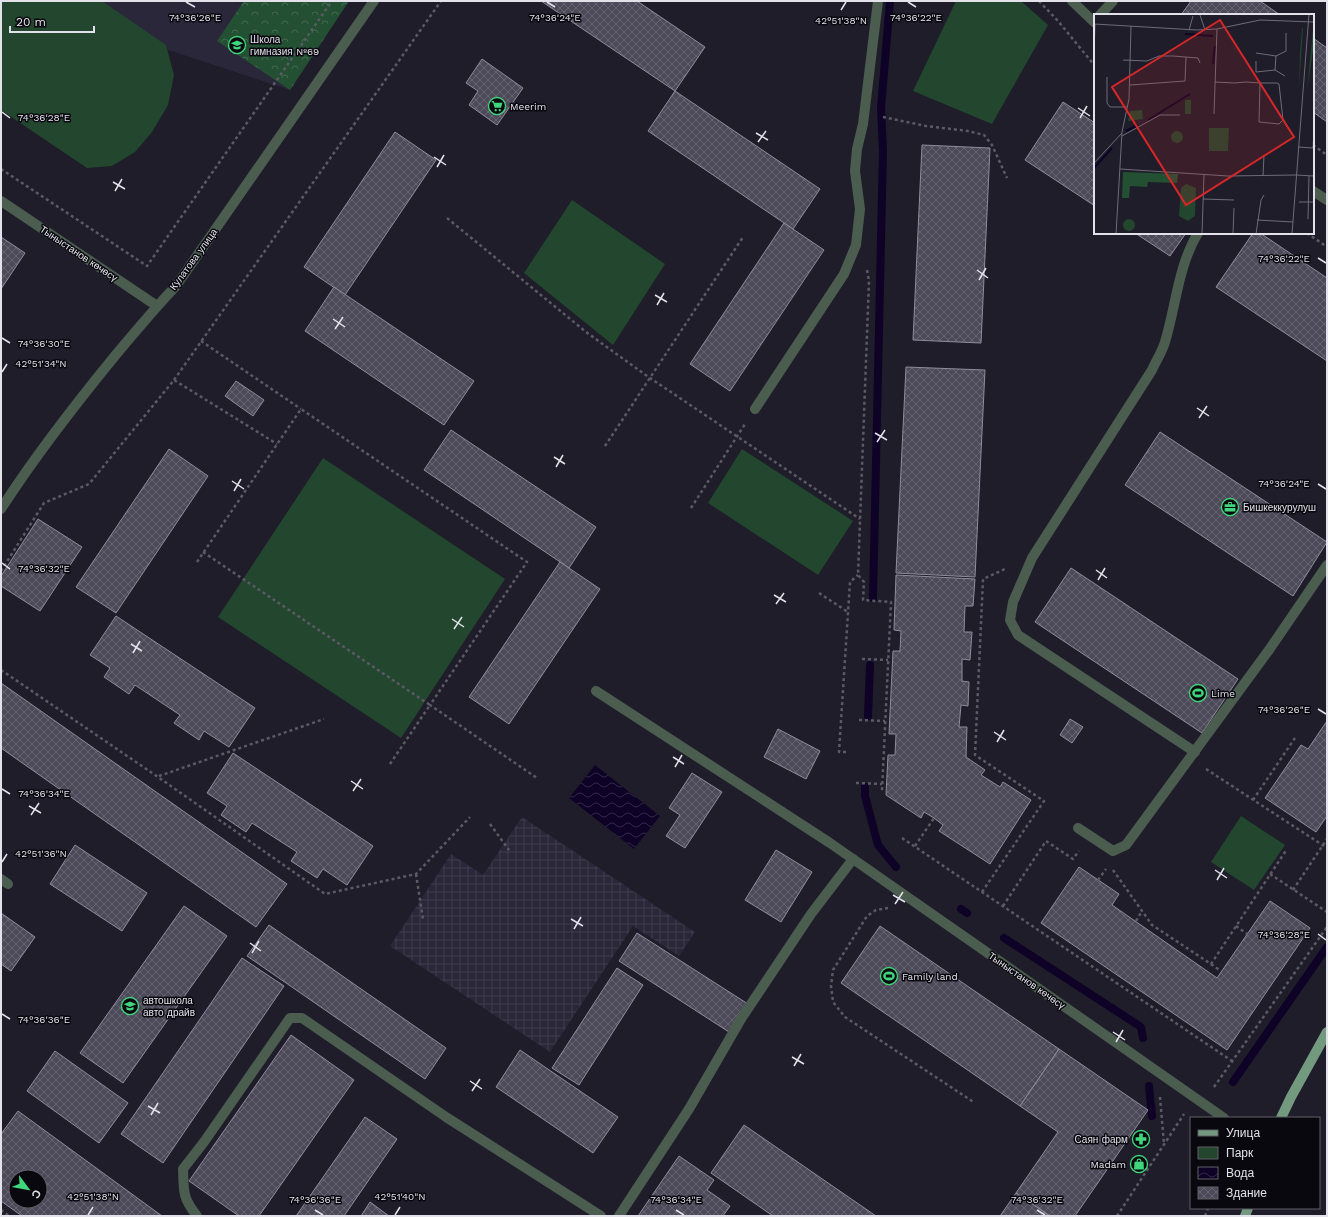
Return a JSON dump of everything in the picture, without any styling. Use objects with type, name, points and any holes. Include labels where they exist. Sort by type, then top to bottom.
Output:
[{"type":"main road","points":[[1281,1117],[1291,1097],[1323,1045],[1327,1032]]},
{"type":"street","name":"Кулатова улица","points":[[1,508],[16,485],[80,398],[157,306],[176,286],[374,1]]},
{"type":"street","points":[[755,409],[844,274],[856,245],[860,209],[855,171],[857,149],[863,124],[878,1]]},
{"type":"street","points":[[1072,1],[1094,18]]},
{"type":"street","points":[[1101,14],[1113,1]]},
{"type":"street","points":[[1314,192],[1327,200]]},
{"type":"street","name":"Тыныстанов көчөсү","points":[[1,201],[157,306]]},
{"type":"street","points":[[1193,756],[1018,635],[1010,620],[1013,602],[1032,558],[1152,370],[1164,344],[1189,247],[1197,234]]},
{"type":"street","points":[[1078,828],[1113,851],[1126,845],[1193,756],[1269,650],[1327,565]]},
{"type":"street","name":"Тыныстанов көчөсү","points":[[596,691],[830,843],[1223,1117]]},
{"type":"street","points":[[619,1216],[689,1109],[741,1019],[811,914],[853,859]]},
{"type":"street","points":[[197,1216],[188,1204],[184,1195],[183,1169],[204,1142],[290,1018],[302,1018],[446,1117],[601,1216]]},
{"type":"path","points":[[1,169],[147,266],[332,1]]},
{"type":"path","points":[[1,571],[44,503],[89,484],[174,380],[441,1]]},
{"type":"path","points":[[1039,1],[1058,21],[1094,65]]},
{"type":"path","points":[[884,117],[926,126],[968,131],[984,136],[992,145],[1007,178]]},
{"type":"path","points":[[1314,146],[1327,155]]},
{"type":"path","points":[[447,218],[586,332],[650,378],[860,519]]},
{"type":"path","points":[[1308,234],[1327,247]]},
{"type":"path","points":[[604,446],[743,237]]},
{"type":"path","points":[[856,245],[866,262],[869,281],[858,575],[864,582],[863,600],[891,602],[882,791]]},
{"type":"path","points":[[201,341],[527,562],[390,764]]},
{"type":"path","points":[[174,380],[276,444]]},
{"type":"path","points":[[197,562],[301,409]]},
{"type":"path","points":[[692,508],[755,409]]},
{"type":"path","points":[[203,552],[537,778]]},
{"type":"path","points":[[982,892],[1044,801],[975,755],[983,579],[1032,558]]},
{"type":"path","points":[[846,752],[839,752],[850,582],[858,575]]},
{"type":"path","points":[[819,593],[848,612]]},
{"type":"path","points":[[862,659],[888,660]]},
{"type":"path","points":[[1,670],[158,777],[325,894],[416,874],[470,817]]},
{"type":"path","points":[[158,777],[324,719]]},
{"type":"path","points":[[859,720],[885,721]]},
{"type":"path","points":[[1253,800],[1295,738]]},
{"type":"path","points":[[1193,756],[1253,800],[1327,848]]},
{"type":"path","points":[[856,783],[882,784]]},
{"type":"path","points":[[915,846],[934,818]]},
{"type":"path","points":[[490,824],[509,850]]},
{"type":"path","points":[[1003,906],[1046,841],[1073,860],[1089,836]]},
{"type":"path","points":[[902,838],[1232,1061]]},
{"type":"path","points":[[1293,890],[1327,839]]},
{"type":"path","points":[[1211,964],[1287,849]]},
{"type":"path","points":[[1098,880],[1109,865],[1152,925],[1222,971]]},
{"type":"path","points":[[416,874],[423,919]]},
{"type":"path","points":[[1270,874],[1327,912]]},
{"type":"path","points":[[893,910],[888,908],[876,910],[867,916],[833,970],[831,986],[833,1002],[845,1018],[976,1103]]},
{"type":"path","points":[[1136,922],[1142,911]]},
{"type":"path","points":[[1236,926],[1247,934]]},
{"type":"path","points":[[1212,1089],[1327,927]]},
{"type":"path","points":[[1160,1094],[1164,1144]]},
{"type":"path","points":[[1117,1216],[1187,1110]]},
{"type":"path","points":[[1,1210],[9,1216]]},
{"type":"shaded area","name":"Школа гимназия №69","points":[[19,1],[349,1],[290,90]]},
{"type":"shaded area","points":[[522,817],[695,932],[679,956],[633,926],[550,1052],[390,946],[451,854],[483,875]]},
{"type":"green space","points":[[1,1],[102,1],[166,45],[174,75],[168,105],[152,132],[135,152],[112,166],[87,168],[1,110]]},
{"type":"green space","points":[[244,1],[349,1],[290,90],[217,41]]},
{"type":"green space","points":[[956,1],[1021,1],[1048,25],[992,124],[913,91]]},
{"type":"green space","points":[[572,200],[665,264],[613,345],[524,273]]},
{"type":"green space","points":[[742,449],[853,521],[818,575],[708,503]]},
{"type":"green space","points":[[323,458],[505,579],[401,738],[218,617]]},
{"type":"green space","points":[[1241,816],[1285,845],[1254,890],[1211,862]]},
{"type":"water","points":[[595,765],[660,816],[634,849],[569,798]]},
{"type":"building","points":[[541,1],[637,1],[705,47],[675,91]]},
{"type":"building","points":[[1191,1],[1260,1],[1279,14],[1182,14]]},
{"type":"building","points":[[1314,39],[1327,48],[1327,122],[1314,113]]},
{"type":"building","points":[[482,59],[523,88],[497,125],[469,105],[478,91],[466,83]]},
{"type":"building","points":[[675,91],[820,189],[793,229],[648,131]]},
{"type":"building","points":[[1063,102],[1094,122],[1094,205],[1025,160]]},
{"type":"building","points":[[395,132],[436,160],[345,295],[304,267]]},
{"type":"building","points":[[922,145],[990,148],[981,343],[913,340]]},
{"type":"building","points":[[784,223],[824,250],[730,391],[690,364]]},
{"type":"building","points":[[1137,234],[1185,234],[1170,256]]},
{"type":"building","points":[[1252,234],[1261,234],[1327,278],[1327,361],[1216,287]]},
{"type":"building","points":[[1,237],[25,253],[1,289]]},
{"type":"building","points":[[334,287],[474,381],[444,425],[305,331]]},
{"type":"building","points":[[906,367],[985,370],[975,577],[896,573]]},
{"type":"building","points":[[236,381],[264,400],[253,416],[225,396]]},
{"type":"building","points":[[451,430],[596,527],[569,568],[424,470]]},
{"type":"building","points":[[1160,432],[1327,542],[1293,596],[1125,485]]},
{"type":"building","points":[[169,449],[208,476],[116,613],[76,587]]},
{"type":"building","points":[[38,519],[82,547],[40,611],[1,586],[1,576]]},
{"type":"building","points":[[560,562],[600,589],[509,724],[469,697]]},
{"type":"building","points":[[1071,568],[1238,679],[1202,733],[1035,622]]},
{"type":"building","points":[[896,575],[975,579],[973,606],[965,606],[964,632],[972,632],[970,660],[962,659],[962,681],[969,682],[968,706],[961,705],[959,727],[967,727],[966,757],[985,770],[981,775],[1000,787],[1003,782],[1031,800],[990,864],[939,831],[943,825],[934,818],[924,812],[921,818],[886,795],[888,755],[895,755],[896,734],[889,734],[893,651],[900,651],[901,631],[894,630]]},
{"type":"building","points":[[116,616],[255,708],[229,747],[204,731],[199,740],[174,723],[180,715],[135,685],[129,694],[104,677],[110,668],[90,655]]},
{"type":"building","points":[[1,683],[287,884],[256,927],[1,748]]},
{"type":"building","points":[[1070,719],[1083,727],[1072,743],[1060,735]]},
{"type":"building","points":[[1327,721],[1327,816],[1316,832],[1265,798],[1301,745],[1308,749]]},
{"type":"building","points":[[778,729],[820,751],[806,779],[764,757]]},
{"type":"building","points":[[233,753],[373,846],[347,885],[323,869],[317,878],[291,861],[297,852],[252,823],[246,832],[221,815],[227,806],[207,793]]},
{"type":"building","points":[[692,773],[722,792],[685,848],[666,836],[680,815],[669,808]]},
{"type":"building","points":[[75,845],[147,893],[122,931],[50,884]]},
{"type":"building","points":[[776,850],[812,872],[781,922],[745,900]]},
{"type":"building","points":[[1079,867],[1119,894],[1112,905],[1217,978],[1270,901],[1310,928],[1227,1050],[1041,923]]},
{"type":"building","points":[[184,906],[227,936],[123,1083],[80,1053]]},
{"type":"building","points":[[1,913],[35,937],[11,971],[1,964]]},
{"type":"building","points":[[269,925],[446,1048],[425,1079],[247,956]]},
{"type":"building","points":[[880,926],[1059,1049],[1020,1106],[841,983]]},
{"type":"building","points":[[637,933],[748,1004],[729,1032],[619,961]]},
{"type":"building","points":[[242,958],[284,986],[163,1163],[121,1134]]},
{"type":"building","points":[[617,968],[643,985],[579,1085],[552,1068]]},
{"type":"building","points":[[291,1035],[354,1080],[259,1216],[239,1216],[189,1181]]},
{"type":"building","points":[[1059,1049],[1148,1110],[1075,1216],[1050,1216],[1016,1193],[1058,1132],[1020,1106]]},
{"type":"building","points":[[520,1050],[618,1117],[593,1153],[496,1087]]},
{"type":"building","points":[[55,1051],[128,1103],[99,1143],[27,1091]]},
{"type":"building","points":[[18,1111],[162,1216],[22,1216],[12,1209],[48,1209],[48,1169],[8,1169],[8,1206],[1,1201],[1,1134]]},
{"type":"building","points":[[365,1117],[397,1139],[344,1216],[296,1216]]},
{"type":"building","points":[[744,1125],[876,1216],[773,1216],[711,1173]]},
{"type":"building","points":[[679,1156],[714,1180],[707,1190],[730,1206],[723,1216],[638,1216]]},
{"type":"building","points":[[1016,1193],[1050,1216],[1000,1216]]},
{"type":"building","points":[[370,1202],[389,1216],[361,1216]]},
{"type":"waterway","points":[[873,598],[883,150],[881,108],[890,1]]},
{"type":"waterway","points":[[868,716],[870,665]]},
{"type":"waterway","points":[[865,787],[865,796],[878,845],[896,867]]},
{"type":"waterway","points":[[961,909],[967,913]]},
{"type":"waterway","points":[[1004,938],[1141,1027],[1143,1038]]},
{"type":"waterway","points":[[1233,1082],[1327,947]]},
{"type":"waterway","points":[[1149,1086],[1152,1116]]},
{"type":"place","name":"Школа гимназия №69","points":[[237,45]]},
{"type":"place","name":"Meerim","points":[[497,106]]},
{"type":"place","name":"Бишкеккурулуш","points":[[1230,507]]},
{"type":"place","name":"Lime","points":[[1198,693]]},
{"type":"place","name":"Family land","points":[[889,976]]},
{"type":"place","name":"автошкола авто драйв","points":[[130,1006]]},
{"type":"place","name":"Саян фарм","points":[[1141,1139]]},
{"type":"place","name":"Madam","points":[[1139,1164]]}]
